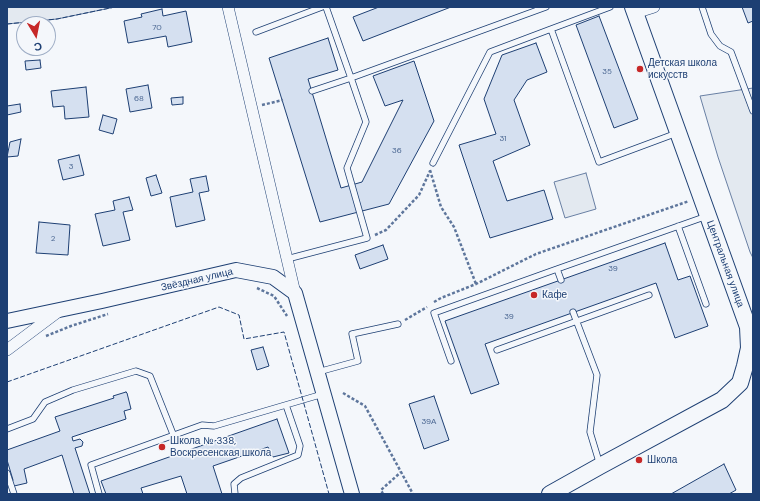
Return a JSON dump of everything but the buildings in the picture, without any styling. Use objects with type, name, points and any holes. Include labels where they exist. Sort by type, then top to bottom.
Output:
[{"type":"main road","name":"Центральная улица","points":[[550,494],[722,400],[740,382],[749,365],[748,327],[634,10]]},
{"type":"street","points":[[228,7],[295,293],[352,494]]},
{"type":"street","points":[[634,10],[654,7]]},
{"type":"street","name":"Звёздная улица","points":[[7,321],[236,270],[273,277],[295,293]]},
{"type":"street","points":[[7,350],[60,310]]},
{"type":"lane","points":[[256,32],[322,7]]},
{"type":"lane","points":[[287,259],[367,238],[347,168],[366,122],[326,7]]},
{"type":"lane","points":[[312,91],[546,7]]},
{"type":"lane","points":[[433,163],[490,52],[610,7]]},
{"type":"lane","points":[[702,7],[711,34],[720,46],[731,52],[753,111]]},
{"type":"lane","points":[[551,29],[599,162],[678,133]]},
{"type":"lane","points":[[451,361],[434,313],[708,215]]},
{"type":"lane","points":[[678,226],[706,304]]},
{"type":"lane","points":[[557,269],[561,280]]},
{"type":"lane","points":[[496,350],[649,295]]},
{"type":"lane","points":[[573,312],[597,375],[590,432],[600,466]]},
{"type":"lane","points":[[318,372],[358,361],[352,334],[398,324]]},
{"type":"lane","points":[[7,429],[33,419],[45,402],[73,390],[136,371],[150,376],[173,434]]},
{"type":"lane","points":[[99,494],[91,465],[173,434],[202,425],[214,426],[323,394]]},
{"type":"lane","points":[[236,494],[234,484],[241,478],[298,455],[300,446],[286,405]]},
{"type":"lane","points":[[7,473],[14,494]]},
{"type":"path","points":[[252,108],[283,100]]},
{"type":"path","points":[[367,238],[386,230],[419,195],[433,163]]},
{"type":"path","points":[[430,170],[441,207],[454,227],[476,284]]},
{"type":"path","points":[[398,324],[441,298],[476,284],[536,254],[701,197]]},
{"type":"path","points":[[254,286],[274,296],[288,318]]},
{"type":"path","points":[[46,336],[114,312]]},
{"type":"path","points":[[343,393],[365,406],[413,494]]},
{"type":"path","points":[[382,494],[381,490],[401,472]]},
{"type":"shaded area","points":[[7,7],[115,7],[56,19],[56,16],[16,16],[16,23],[7,24]]},
{"type":"shaded area","points":[[753,88],[753,258],[718,157],[700,96]]},
{"type":"shaded area","points":[[586,173],[596,209],[565,218],[554,182]]},
{"type":"fence","points":[[7,24],[57,19],[115,7]]},
{"type":"fence","points":[[7,382],[219,307],[239,315],[244,339],[284,332],[329,494]]},
{"type":"place","name":"Детская школа искусств","points":[[640,69]]},
{"type":"place","name":"Кафе","points":[[534,295]]},
{"type":"place","name":"Школа № 338, Воскресенская школа","points":[[162,447]]},
{"type":"place","name":"Школа","points":[[639,460]]}]
